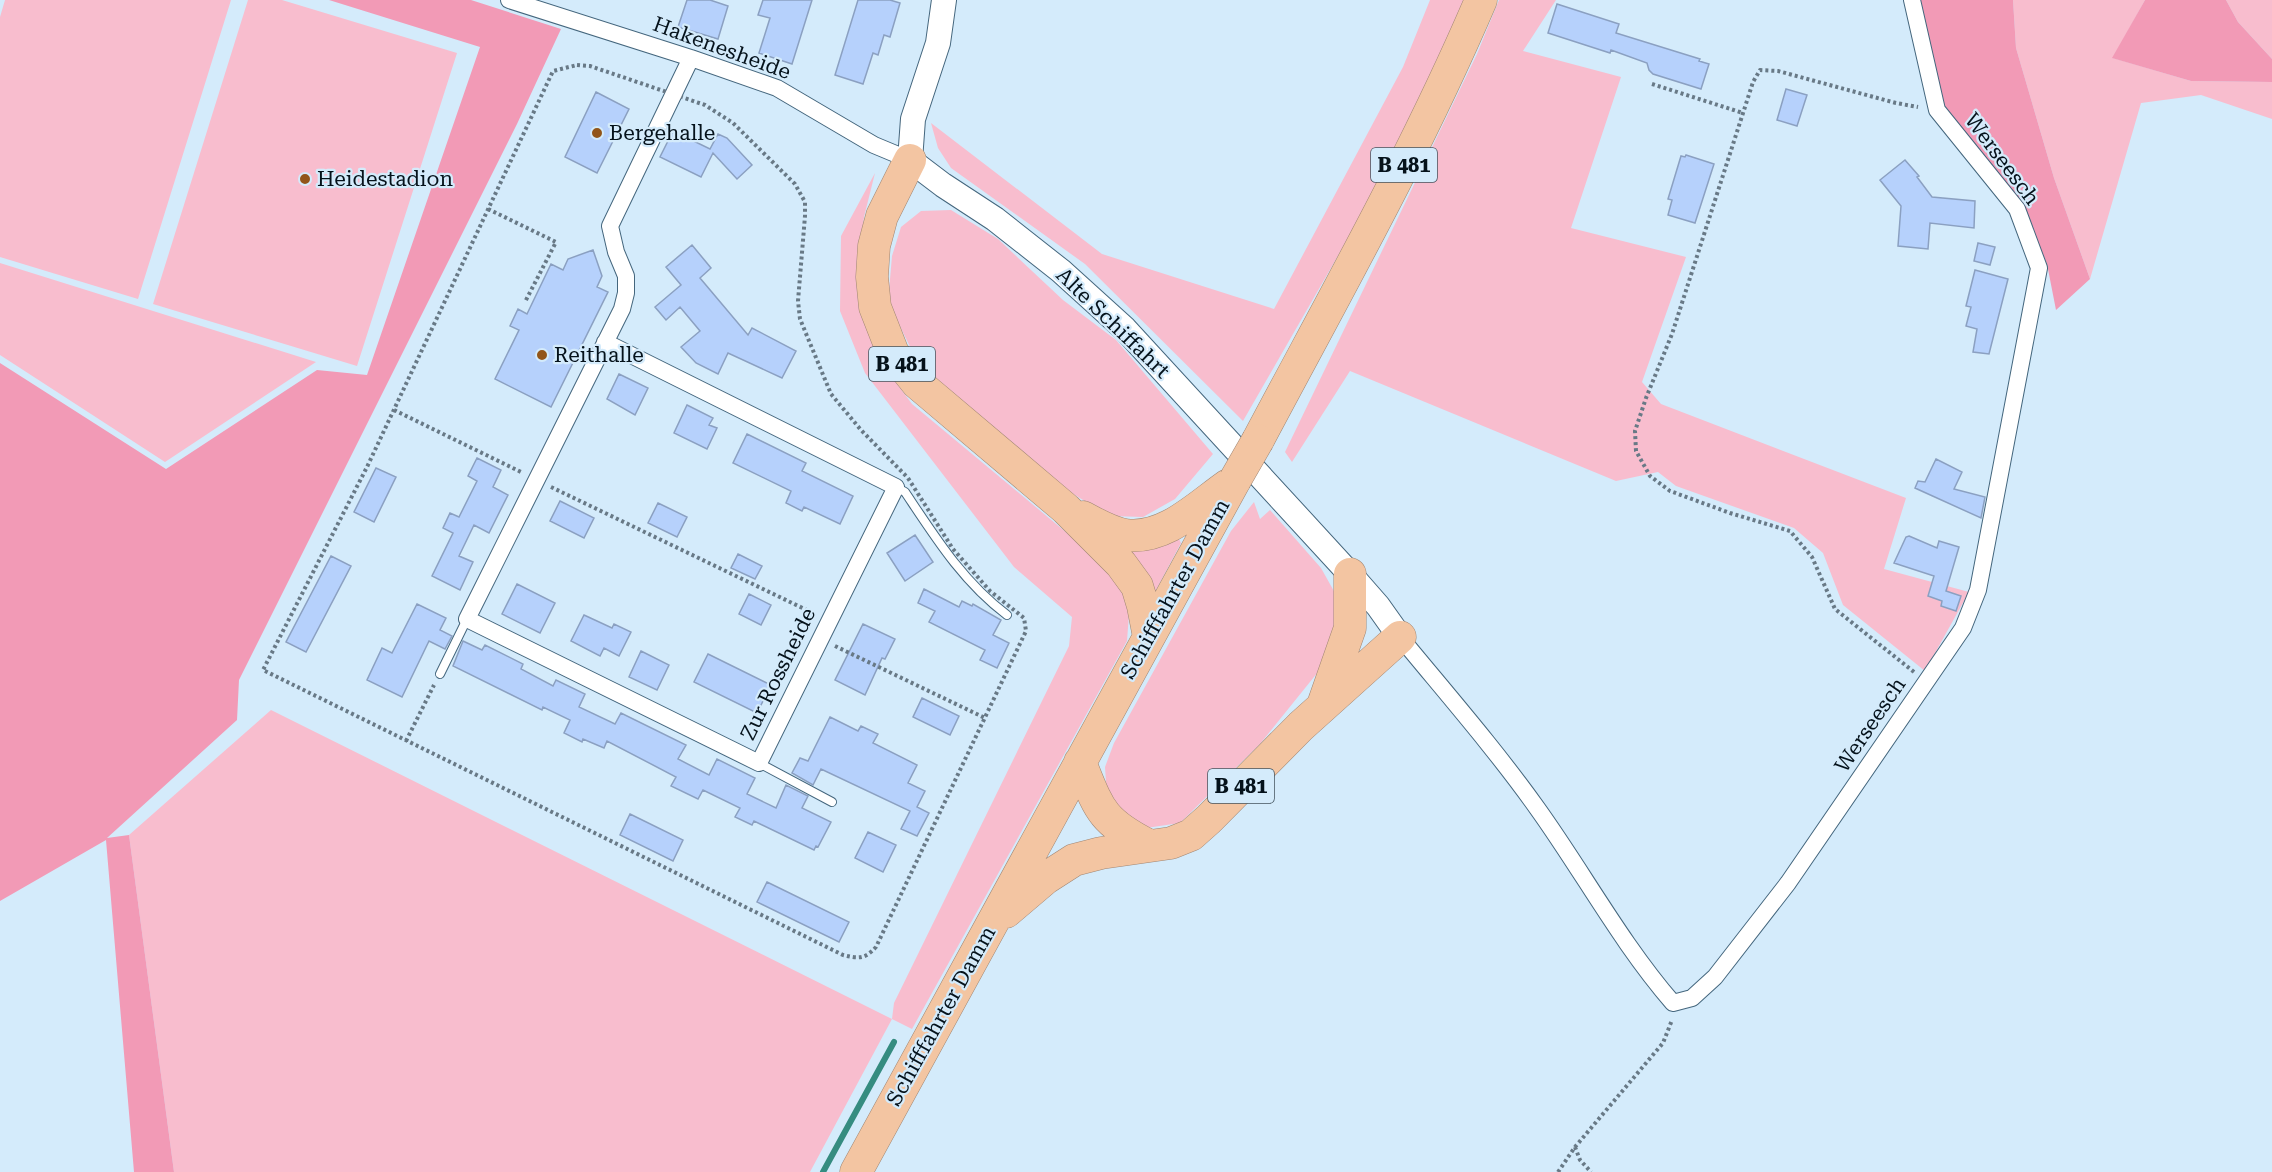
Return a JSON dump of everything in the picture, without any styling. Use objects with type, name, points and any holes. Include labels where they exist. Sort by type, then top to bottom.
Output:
[{"type":"highway","name":"Schifffahrter Damm","points":[[856,1172],[1258,440],[1416,142],[1481,0]]},
{"type":"highway","name":"B 481","points":[[910,160],[882,216],[874,246],[872,277],[875,307],[893,353],[917,383],[1066,509],[1120,564],[1137,586],[1149,637]]},
{"type":"highway","name":"B 481","points":[[1066,509],[1100,526],[1126,535],[1155,533],[1175,523],[1235,480]]},
{"type":"highway","name":"B 481","points":[[1323,706],[1350,628],[1350,574]]},
{"type":"highway","name":"B 481","points":[[992,924],[1046,878],[1074,860],[1101,853],[1171,843],[1191,835],[1323,706],[1400,637]]},
{"type":"highway","points":[[1080,762],[1096,801],[1108,820],[1125,833],[1148,845]]},
{"type":"street","name":"Hakenesheide","points":[[509,0],[777,88],[874,145],[910,160]]},
{"type":"street","points":[[910,160],[913,119],[938,43],[944,0]]},
{"type":"street","name":"Werseesch","points":[[1673,1003],[1692,998],[1715,977],[1788,883],[1963,628],[1978,590],[2039,268],[2017,209],[1937,110],[1912,0]]},
{"type":"street","points":[[467,619],[622,309],[626,293],[626,276],[616,252],[610,226],[691,58]]},
{"type":"street","name":"Alte Schiffahrt","points":[[910,160],[995,219],[1061,271],[1125,329],[1350,574],[1378,606],[1400,637]]},
{"type":"street","points":[[605,342],[896,487]]},
{"type":"street","name":"Zur Rossheide","points":[[467,619],[759,764],[896,487]]},
{"type":"street","points":[[1400,637],[1537,807],[1648,974],[1673,1003]]},
{"type":"lane","points":[[896,487],[905,492],[947,555],[986,599],[1007,615]]},
{"type":"lane","points":[[440,674],[467,619]]},
{"type":"lane","points":[[759,764],[832,802]]},
{"type":"path","points":[[577,65],[590,66],[674,93],[705,105],[733,123],[795,184],[805,202],[798,301],[800,319],[831,393],[861,430],[908,478],[953,549],[990,591],[1024,618],[1026,631],[876,947],[867,957],[856,958],[843,955],[263,670],[394,410],[553,71],[577,65]]},
{"type":"path","points":[[1927,682],[1835,609],[1812,556],[1790,531],[1730,513],[1670,491],[1650,476],[1636,451],[1635,431],[1672,334],[1753,82],[1760,70],[1778,70],[1896,103],[1937,110]]},
{"type":"path","points":[[1652,84],[1743,113]]},
{"type":"path","points":[[488,209],[556,242],[525,302]]},
{"type":"path","points":[[394,410],[829,621]]},
{"type":"path","points":[[820,639],[985,718]]},
{"type":"path","points":[[406,741],[440,674]]},
{"type":"path","points":[[1558,1172],[1575,1147],[1663,1043],[1671,1024],[1673,1003]]},
{"type":"path","points":[[1575,1147],[1580,1161],[1591,1172]]},
{"type":"shaded area","points":[[5,0],[231,0],[138,299],[0,257],[0,17]]},
{"type":"shaded area","name":"Heidestadion","points":[[248,0],[282,0],[457,53],[357,366],[153,304]]},
{"type":"shaded area","points":[[329,0],[471,0],[561,29],[517,124],[239,680],[237,720],[107,838],[129,835],[174,1172],[134,1172],[106,840],[0,901],[0,363],[166,469],[317,370],[367,375],[480,47]]},
{"type":"shaded area","points":[[1430,0],[1465,0],[1412,127],[1243,421],[1085,264],[951,168],[938,148],[931,123],[1102,254],[1274,309],[1403,67]]},
{"type":"shaded area","points":[[1499,0],[1556,0],[1523,51],[1621,77],[1571,228],[1686,257],[1642,382],[1661,404],[1906,498],[1884,569],[1969,592],[1925,671],[1843,605],[1823,553],[1794,528],[1676,486],[1658,472],[1616,481],[1350,371],[1292,462],[1285,452],[1477,54]]},
{"type":"shaded area","points":[[1918,0],[2013,0],[2016,48],[2054,178],[2090,279],[2056,310],[2047,264],[2024,208],[1943,105]]},
{"type":"shaded area","points":[[2013,0],[2145,0],[2113,58],[2191,81],[2272,82],[2272,119],[2201,95],[2141,103],[2090,279],[2054,178],[2016,48]]},
{"type":"shaded area","points":[[2145,0],[2226,0],[2238,22],[2272,59],[2272,82],[2191,81],[2112,58]]},
{"type":"shaded area","points":[[2226,0],[2272,0],[2272,59],[2238,22]]},
{"type":"shaded area","points":[[875,173],[864,217],[859,273],[880,361],[912,404],[1121,578],[1130,601],[1127,641],[912,1029],[892,1019],[894,1003],[1069,646],[1072,617],[1014,567],[865,373],[840,311],[841,236]]},
{"type":"shaded area","points":[[951,210],[998,239],[1063,300],[1116,340],[1213,454],[1175,499],[1143,517],[1110,516],[1073,494],[920,367],[888,302],[892,256],[901,227],[921,211]]},
{"type":"shaded area","points":[[0,263],[316,362],[165,462],[0,355]]},
{"type":"shaded area","points":[[1254,502],[1260,519],[1270,510],[1321,568],[1335,593],[1338,620],[1318,672],[1260,744],[1180,823],[1146,828],[1122,817],[1107,797],[1105,767],[1114,743],[1231,531]]},
{"type":"shaded area","points":[[1179,539],[1181,543],[1155,592],[1122,545]]},
{"type":"shaded area","points":[[271,710],[892,1019],[810,1172],[174,1172],[129,835]]},
{"type":"building","points":[[687,0],[710,0],[728,6],[718,39],[678,27]]},
{"type":"building","points":[[763,0],[812,0],[792,64],[759,53],[770,18],[758,15]]},
{"type":"building","points":[[858,0],[890,0],[900,3],[890,37],[884,35],[878,55],[873,53],[863,84],[835,75]]},
{"type":"building","points":[[1557,4],[1619,24],[1616,33],[1700,59],[1699,61],[1709,64],[1701,89],[1653,74],[1647,63],[1611,50],[1610,53],[1548,33]]},
{"type":"building","points":[[1786,89],[1807,95],[1797,126],[1777,120]]},
{"type":"building","name":"Bergehalle","points":[[596,92],[629,109],[597,173],[565,157]]},
{"type":"building","points":[[673,131],[710,149],[718,134],[727,138],[752,165],[737,179],[713,153],[701,177],[660,157]]},
{"type":"building","points":[[1686,155],[1714,164],[1695,223],[1668,215],[1672,200],[1668,199],[1681,156]]},
{"type":"building","points":[[1905,160],[1919,176],[1917,177],[1932,197],[1975,201],[1974,228],[1930,223],[1928,249],[1898,246],[1901,206],[1880,180]]},
{"type":"building","points":[[1978,243],[1995,247],[1990,265],[1974,261]]},
{"type":"building","points":[[692,245],[711,268],[700,278],[748,335],[752,328],[796,351],[782,378],[728,353],[718,374],[696,363],[681,347],[700,331],[680,307],[666,320],[655,307],[681,285],[666,267]]},
{"type":"building","name":"Reithalle","points":[[593,250],[602,276],[597,287],[608,292],[551,407],[495,379],[519,330],[510,326],[518,309],[527,314],[551,264],[563,270],[568,259]]},
{"type":"building","points":[[1975,270],[2008,279],[1989,354],[1973,352],[1977,329],[1966,326],[1971,307],[1966,306]]},
{"type":"building","points":[[619,374],[648,388],[635,415],[607,399]]},
{"type":"building","points":[[687,405],[713,418],[709,425],[717,428],[707,449],[674,433]]},
{"type":"building","points":[[747,434],[806,463],[802,471],[853,496],[840,524],[804,507],[802,511],[786,503],[791,491],[733,463]]},
{"type":"building","points":[[477,458],[501,470],[493,487],[508,495],[489,533],[474,525],[459,556],[473,562],[460,590],[432,576],[453,533],[443,528],[450,513],[459,517],[477,481],[468,476]]},
{"type":"building","points":[[1936,459],[1962,472],[1954,489],[1985,497],[1981,518],[1915,488],[1918,481],[1925,482]]},
{"type":"building","points":[[376,468],[396,477],[374,522],[354,512]]},
{"type":"building","points":[[560,501],[594,518],[584,538],[550,521]]},
{"type":"building","points":[[658,503],[687,517],[677,537],[648,523]]},
{"type":"building","points":[[915,535],[933,562],[905,581],[887,553]]},
{"type":"building","points":[[1909,536],[1937,548],[1939,541],[1959,547],[1946,591],[1961,596],[1956,611],[1941,606],[1942,601],[1928,596],[1934,576],[1894,563],[1906,537]]},
{"type":"building","points":[[738,554],[762,566],[755,579],[731,568]]},
{"type":"building","points":[[331,556],[351,566],[306,652],[286,642]]},
{"type":"building","points":[[517,584],[555,603],[540,633],[502,614]]},
{"type":"building","points":[[924,589],[959,607],[962,601],[972,606],[973,604],[1001,620],[993,635],[1009,643],[997,668],[980,660],[985,650],[929,622],[935,611],[918,603]]},
{"type":"building","points":[[749,594],[771,605],[761,625],[739,614]]},
{"type":"building","points":[[417,604],[446,618],[440,630],[452,636],[445,649],[429,641],[402,697],[367,680],[382,648],[392,653]]},
{"type":"building","points":[[584,615],[612,628],[614,624],[631,632],[619,656],[604,648],[600,656],[571,641]]},
{"type":"building","points":[[863,624],[895,639],[885,659],[882,658],[865,695],[835,680]]},
{"type":"building","points":[[463,641],[482,650],[485,645],[523,664],[521,669],[553,686],[556,680],[585,694],[579,707],[615,724],[621,713],[686,745],[678,759],[709,775],[717,759],[755,778],[747,794],[776,808],[786,785],[808,796],[802,808],[831,822],[818,847],[816,846],[814,850],[754,821],[752,825],[735,817],[740,808],[703,790],[698,799],[671,786],[676,777],[607,741],[604,748],[583,739],[582,742],[564,733],[570,720],[543,707],[542,710],[453,666]]},
{"type":"building","points":[[641,651],[669,665],[657,690],[629,677]]},
{"type":"building","points":[[708,654],[771,685],[757,713],[694,682]]},
{"type":"building","points":[[922,698],[959,716],[950,735],[913,717]]},
{"type":"building","points":[[830,717],[858,731],[861,726],[878,734],[873,743],[917,765],[908,783],[925,791],[917,807],[929,813],[917,836],[901,829],[910,811],[821,769],[813,785],[792,773],[800,758],[808,761]]},
{"type":"building","points":[[630,814],[683,840],[673,861],[620,835]]},
{"type":"building","points":[[868,832],[896,845],[883,872],[855,858]]},
{"type":"building","points":[[767,882],[849,922],[839,942],[757,902]]},
{"type":"waterway","points":[[823,1172],[894,1042]]},
{"type":"place","name":"Bergehalle","points":[[597,133]]},
{"type":"place","name":"Heidestadion","points":[[305,179]]},
{"type":"place","name":"Reithalle","points":[[542,355]]}]
